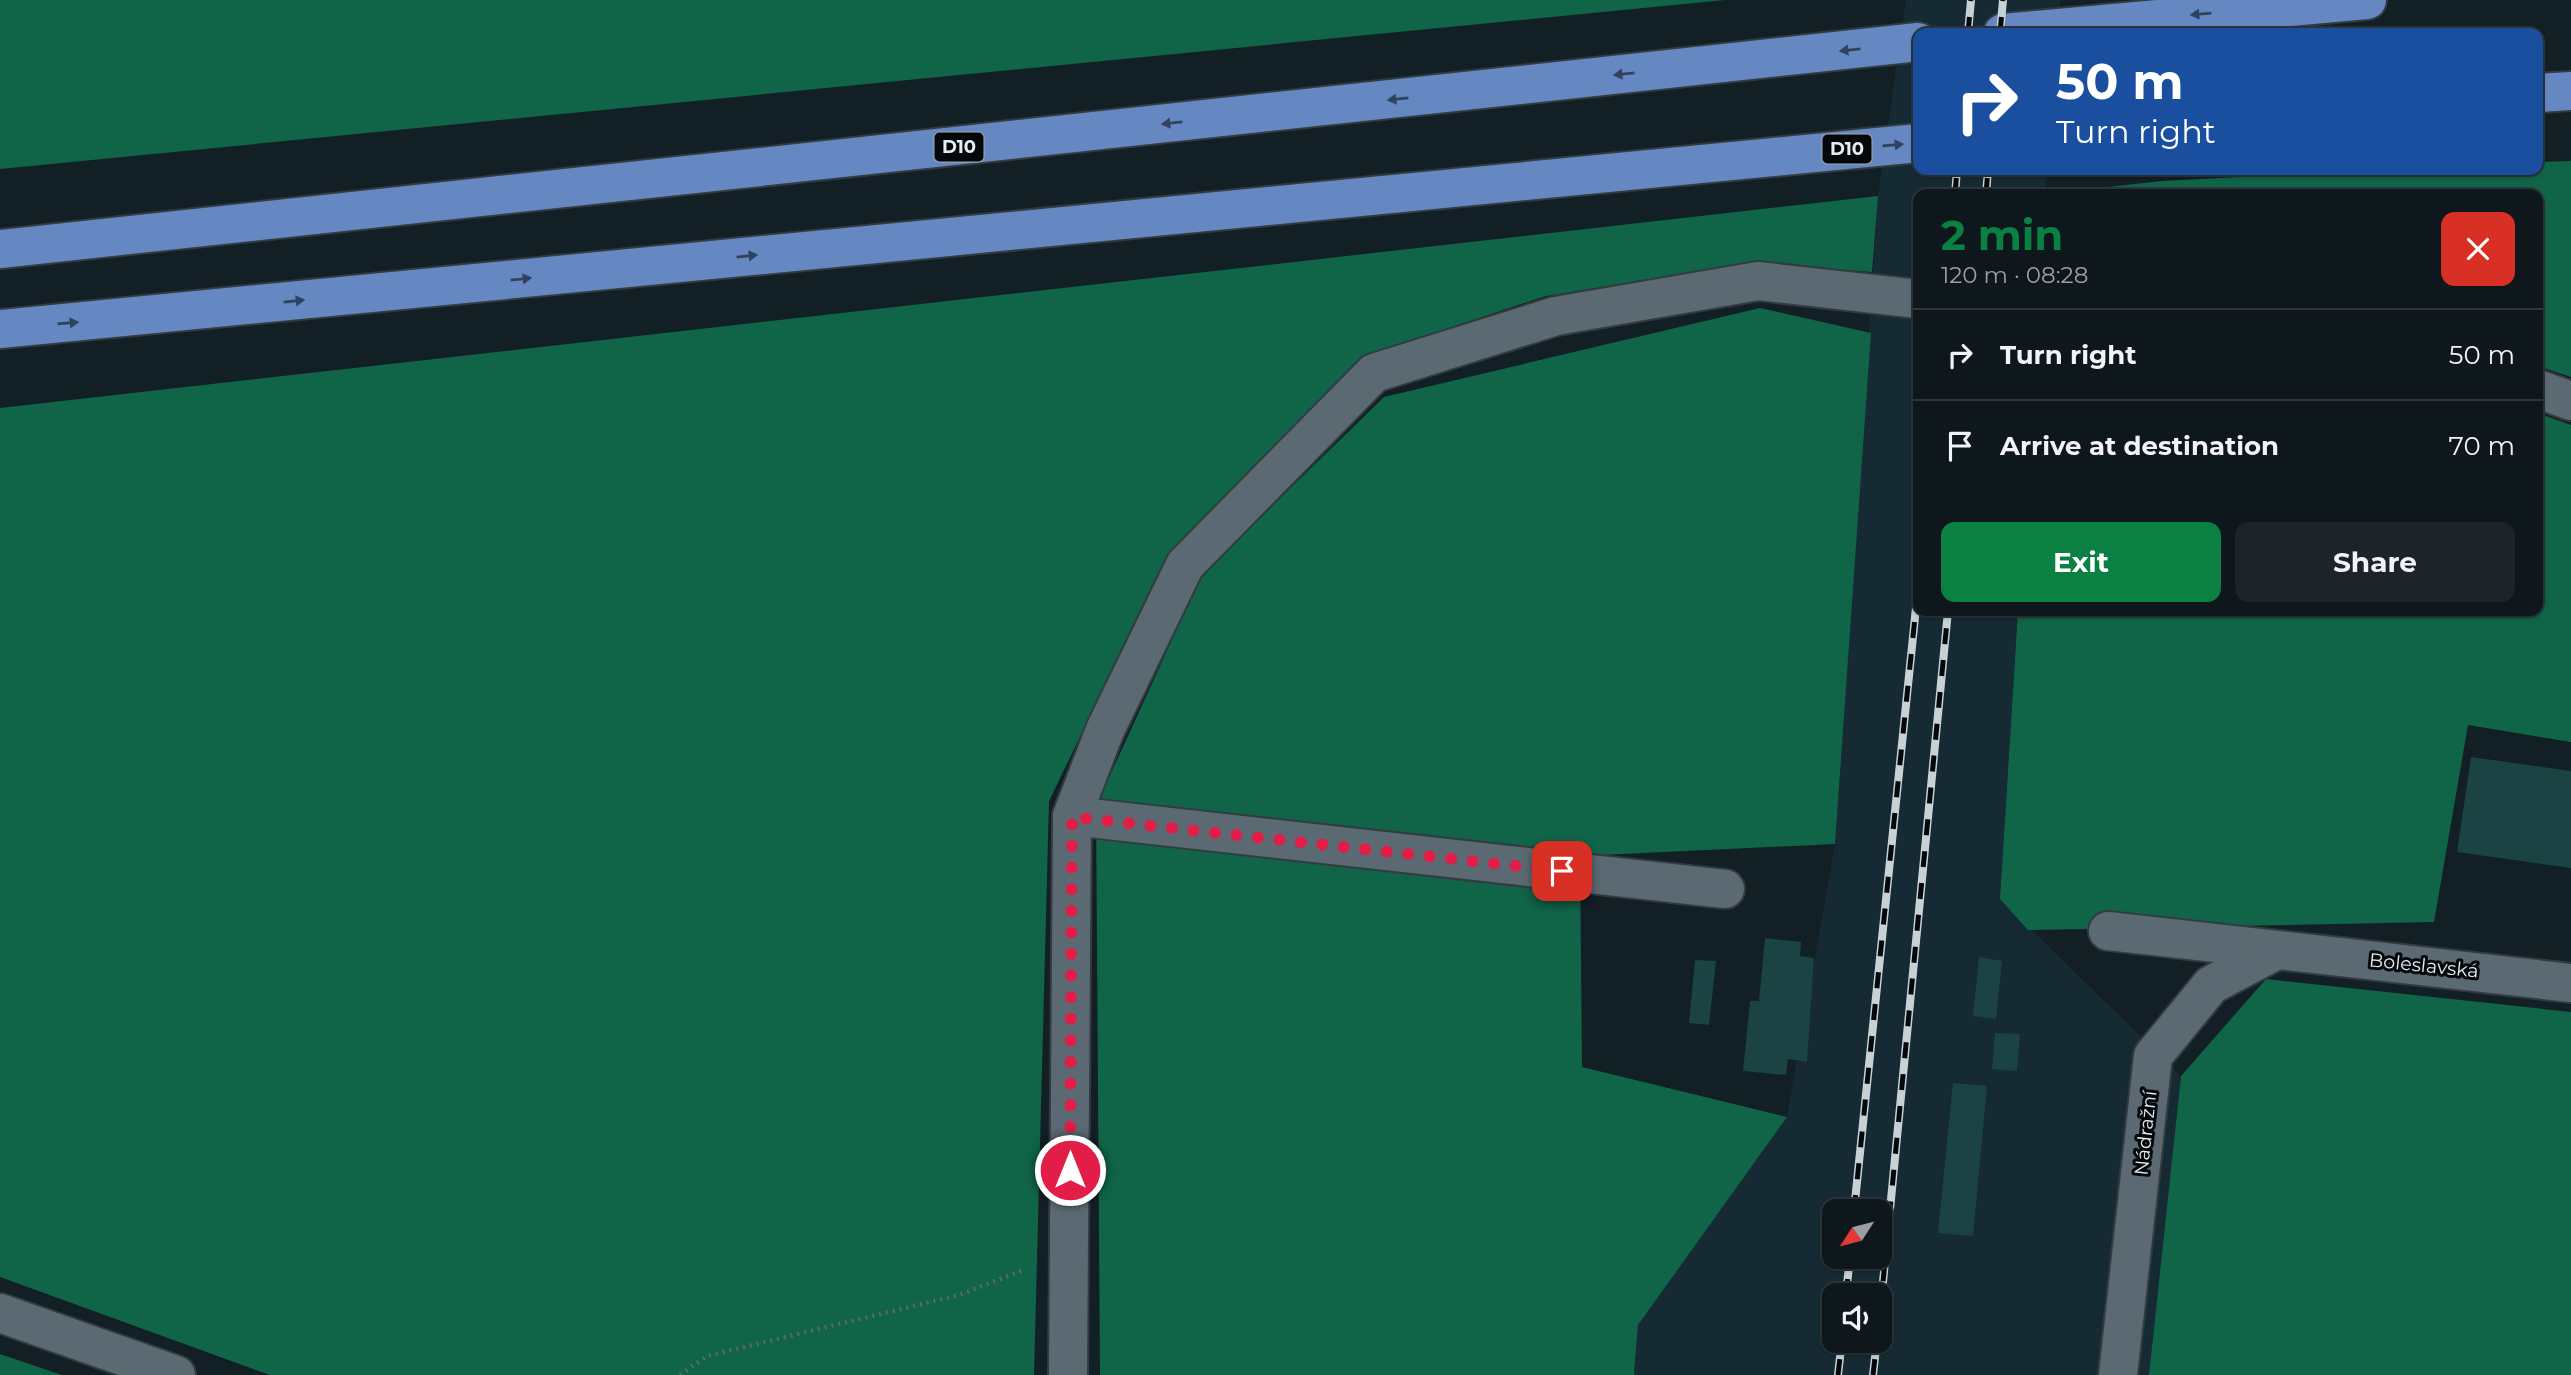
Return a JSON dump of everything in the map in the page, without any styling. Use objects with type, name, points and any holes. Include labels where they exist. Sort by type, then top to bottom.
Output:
[{"type":"highway","points":[[2058,28],[2367,0]]},
{"type":"highway","name":"D10","points":[[0,249],[1913,44]]},
{"type":"highway","points":[[2543,93],[2571,91]]},
{"type":"highway","name":"D10","points":[[0,329],[1777,154],[1913,143]]},
{"type":"street","points":[[1068,1375],[1072,817],[1105,730],[1185,565],[1374,373],[1556,316],[1758,281],[1913,298]]},
{"type":"street","points":[[2543,391],[2571,401]]},
{"type":"street","points":[[1072,817],[1725,889]]},
{"type":"street","name":"Boleslavská","points":[[2108,931],[2571,983]]},
{"type":"street","name":"Nádražní","points":[[2118,1375],[2152,1056],[2211,985],[2277,950]]},
{"type":"street","points":[[0,1313],[176,1375]]},
{"type":"path","points":[[680,1375],[707,1356],[959,1295],[1069,1251]]},
{"type":"shaded area","points":[[1906,0],[2060,0],[2057,28],[1913,28],[1913,175],[2047,175],[2045,189],[1913,189],[1913,616],[2018,616],[2000,899],[2181,1076],[2149,1375],[1634,1375],[1638,1325],[1787,1116],[1835,844],[1878,196]]},
{"type":"green space","points":[[0,0],[1725,0],[0,169]]},
{"type":"green space","points":[[2571,161],[2571,377],[2543,368],[2543,189],[2090,189],[2162,181],[2280,175],[2543,175],[2543,162]]},
{"type":"green space","points":[[1878,196],[1872,272],[1751,263],[1546,296],[1364,356],[1169,553],[1049,801],[1034,1375],[270,1375],[0,1277],[0,408]]},
{"type":"green space","points":[[1760,308],[1871,333],[1835,844],[1580,856],[1582,1067],[1787,1117],[1638,1325],[1634,1375],[1100,1375],[1096,806],[1202,574],[1384,397]]},
{"type":"green space","points":[[2543,415],[2571,425],[2571,742],[2468,725],[2434,922],[2028,930],[2000,899],[2018,616],[2543,616]]},
{"type":"green space","points":[[2266,979],[2571,1012],[2571,1375],[2149,1375],[2181,1076]]},
{"type":"green space","points":[[0,1354],[62,1375],[0,1375]]},
{"type":"building","points":[[2471,757],[2571,771],[2571,868],[2457,852]]},
{"type":"building","points":[[1765,938],[1801,942],[1800,956],[1814,958],[1807,1062],[1788,1059],[1786,1075],[1743,1071],[1750,1001],[1759,1001]]},
{"type":"building","points":[[1979,957],[2002,961],[1996,1019],[1973,1016]]},
{"type":"building","points":[[1695,960],[1716,961],[1709,1025],[1689,1023]]},
{"type":"building","points":[[1995,1033],[2020,1034],[2017,1071],[1992,1069]]},
{"type":"building","points":[[1953,1083],[1987,1086],[1973,1236],[1938,1233]]},
{"type":"railway","points":[[1968,28],[1971,0]]},
{"type":"railway","points":[[2000,28],[2003,0]]},
{"type":"railway","points":[[1955,189],[1957,175]]},
{"type":"railway","points":[[1986,189],[1988,175]]},
{"type":"railway","points":[[1855,1199],[1915,616]]},
{"type":"railway","points":[[1883,1283],[1948,616]]},
{"type":"railway","points":[[1847,1283],[1849,1269]]},
{"type":"railway","points":[[1838,1375],[1841,1353]]},
{"type":"railway","points":[[1873,1375],[1876,1353]]},
{"type":"route","points":[[1070,1170],[1072,817],[1562,871]]}]
